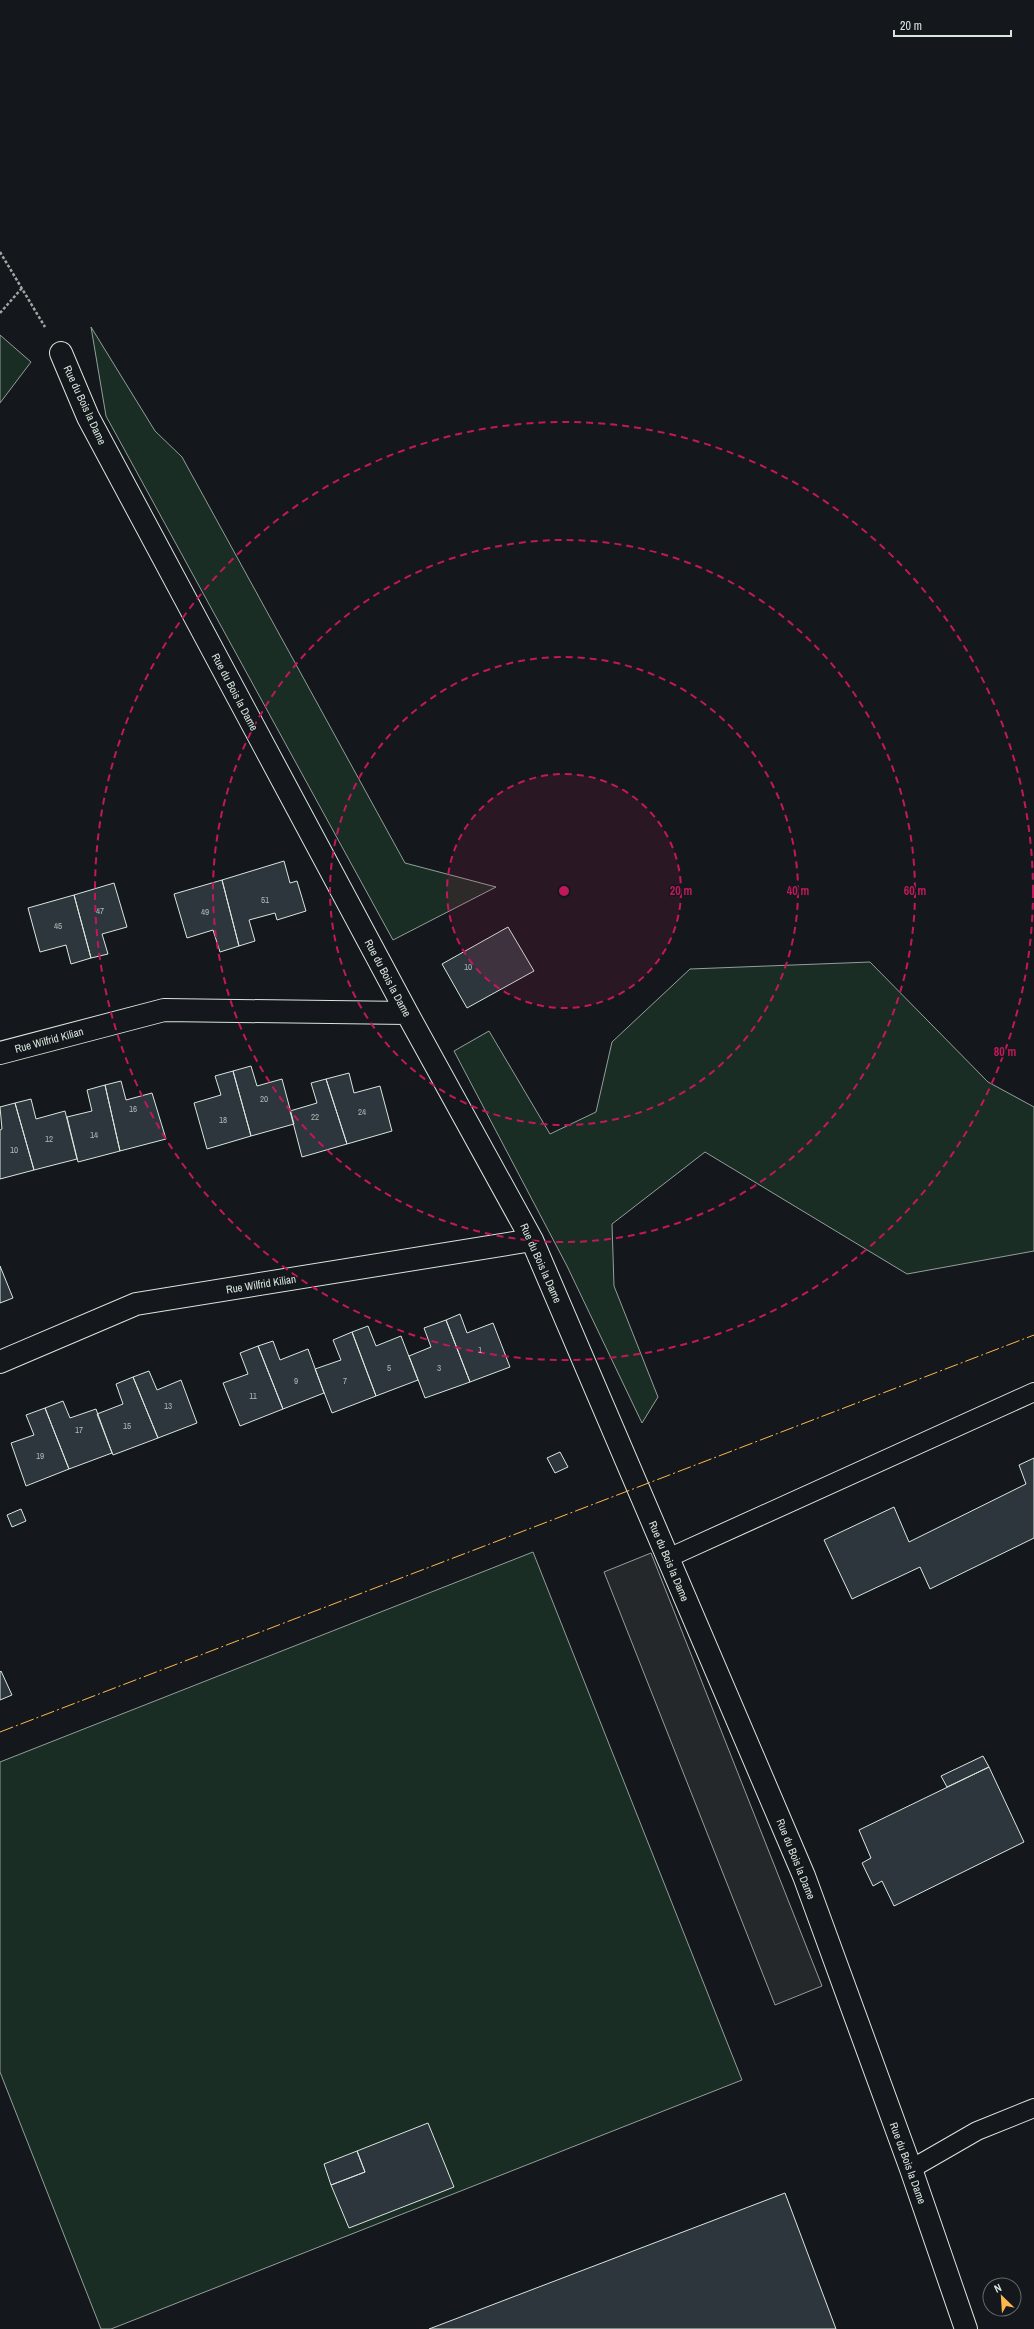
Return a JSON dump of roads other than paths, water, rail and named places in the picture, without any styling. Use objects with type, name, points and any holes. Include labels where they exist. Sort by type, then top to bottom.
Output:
[{"type":"street","name":"Rue du Bois la Dame","points":[[61,353],[88,417],[407,1013],[532,1240],[804,1876],[911,2169],[966,2329]]},
{"type":"street","name":"Rue Wilfrid Kilian","points":[[0,1053],[164,1010],[407,1013]]},
{"type":"street","name":"Rue Wilfrid Kilian","points":[[0,1362],[136,1304],[532,1240]]},
{"type":"lane","points":[[668,1558],[1034,1392]]},
{"type":"lane","points":[[911,2169],[978,2131],[1034,2108]]}]
